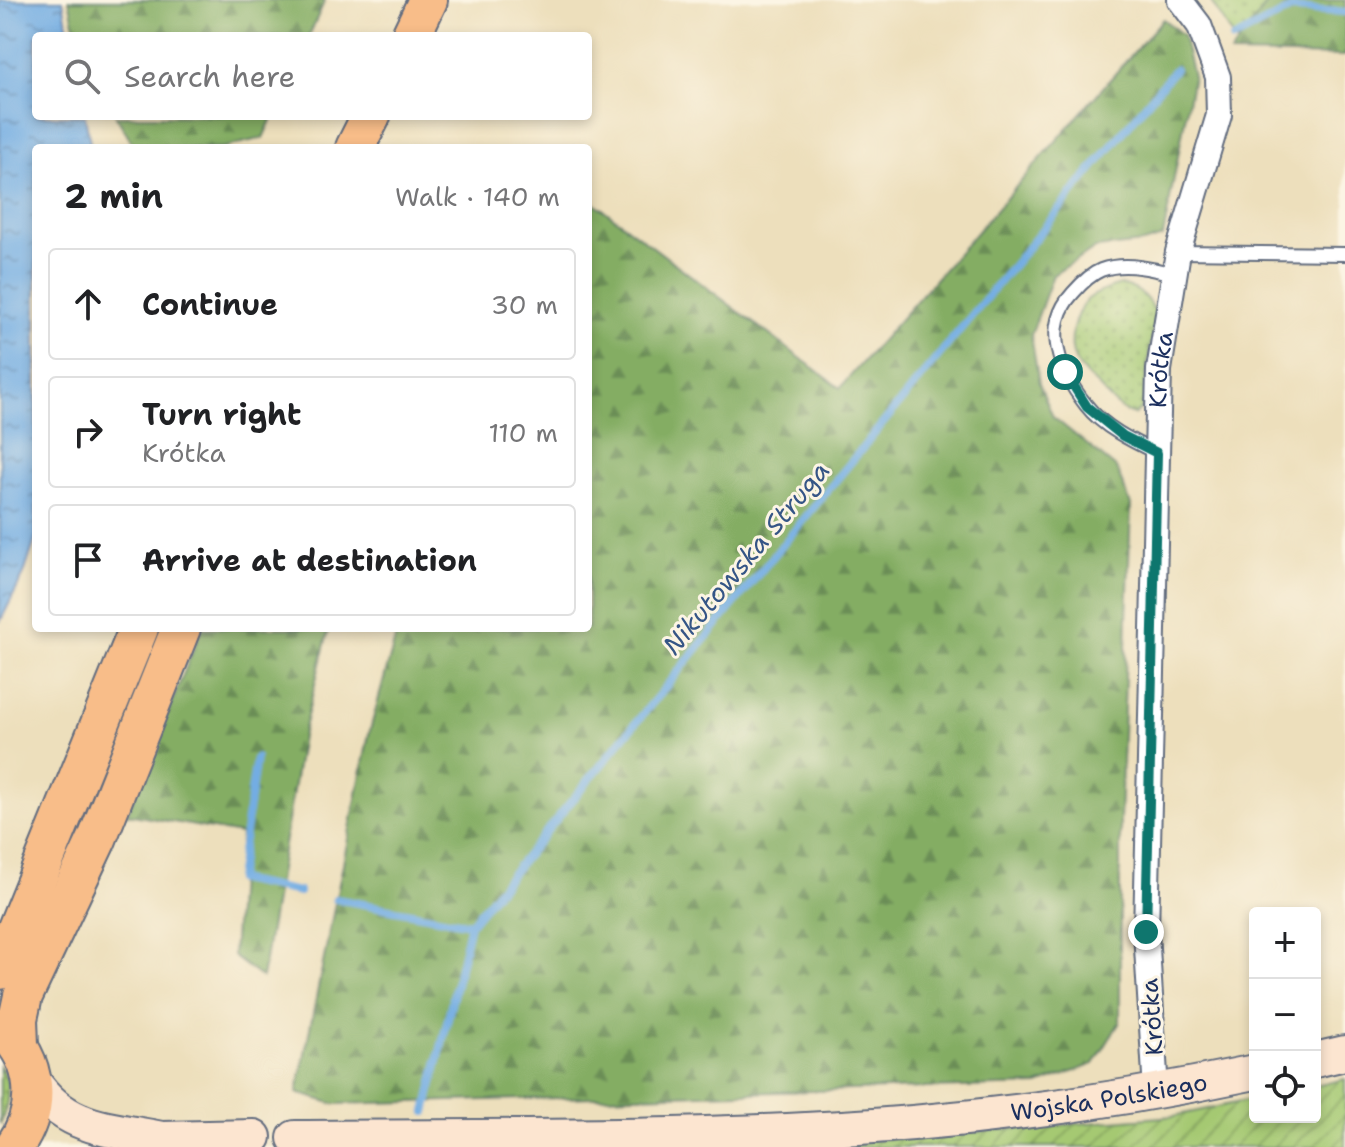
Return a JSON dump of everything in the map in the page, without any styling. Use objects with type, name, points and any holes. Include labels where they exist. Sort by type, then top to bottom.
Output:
[{"type":"main road","points":[[413,32],[428,0]]},
{"type":"main road","points":[[357,144],[371,120]]},
{"type":"main road","points":[[363,144],[372,120]]},
{"type":"main road","points":[[0,970],[137,632]]},
{"type":"main road","points":[[14,1147],[30,1115],[33,1081],[28,1062],[8,1038],[18,1019],[23,996],[97,839],[179,632]]},
{"type":"main road","points":[[0,926],[43,865]]},
{"type":"street","name":"Krótka","points":[[1156,1091],[1146,932],[1159,370],[1176,263],[1219,115],[1216,69],[1202,34],[1180,0]]},
{"type":"street","points":[[1321,1059],[1345,1053]]},
{"type":"street","name":"Wojska Polskiego","points":[[295,1138],[745,1132],[913,1123],[1051,1107],[1249,1073]]},
{"type":"street","points":[[33,1081],[45,1100],[70,1117],[101,1127],[162,1139]]},
{"type":"street","points":[[125,1147],[162,1139],[254,1137]]},
{"type":"lane","points":[[1157,453],[1123,436],[1087,407],[1065,372],[1055,346],[1058,318],[1064,302],[1081,284],[1100,270],[1135,265],[1345,254]]},
{"type":"green space","points":[[69,0],[325,0],[311,32],[76,32]]},
{"type":"green space","points":[[1210,0],[1270,0],[1238,44]]},
{"type":"green space","points":[[1270,0],[1345,0],[1345,56],[1230,54]]},
{"type":"green space","points":[[1163,19],[1183,35],[1193,76],[1163,237],[1143,243],[1096,248],[1053,275],[1031,335],[1039,384],[1053,417],[1116,468],[1131,505],[1120,822],[1120,1022],[1094,1064],[1038,1085],[335,1104],[297,1093],[369,734],[397,632],[592,632],[592,201],[840,388]]},
{"type":"green space","points":[[118,120],[271,120],[263,138],[238,144],[133,144]]},
{"type":"green space","points":[[1121,285],[1141,294],[1155,311],[1142,408],[1134,415],[1120,408],[1083,372],[1075,360],[1072,345],[1075,320],[1082,306],[1099,293]]},
{"type":"green space","points":[[200,632],[328,632],[302,736],[262,978],[233,956],[241,834],[127,814]]},
{"type":"green space","points":[[0,1066],[8,1095],[0,1124]]},
{"type":"green space","points":[[1345,1079],[1345,1147],[787,1147],[1174,1116],[1249,1100],[1249,1123],[1321,1123],[1321,1085]]},
{"type":"water","points":[[0,0],[63,0],[68,32],[32,32],[32,120],[86,120],[90,144],[32,144],[32,549],[24,574],[0,622]]},
{"type":"waterway","name":"Nikutowska Struga","points":[[1233,39],[1291,9],[1345,12]]},
{"type":"waterway","name":"Nikutowska Struga","points":[[426,1112],[470,924],[1175,69]]},
{"type":"waterway","points":[[256,758],[238,880],[299,892]]},
{"type":"waterway","points":[[336,899],[470,924]]},
{"type":"route","points":[[1065,372],[1087,407],[1123,436],[1157,453],[1146,932]]}]
